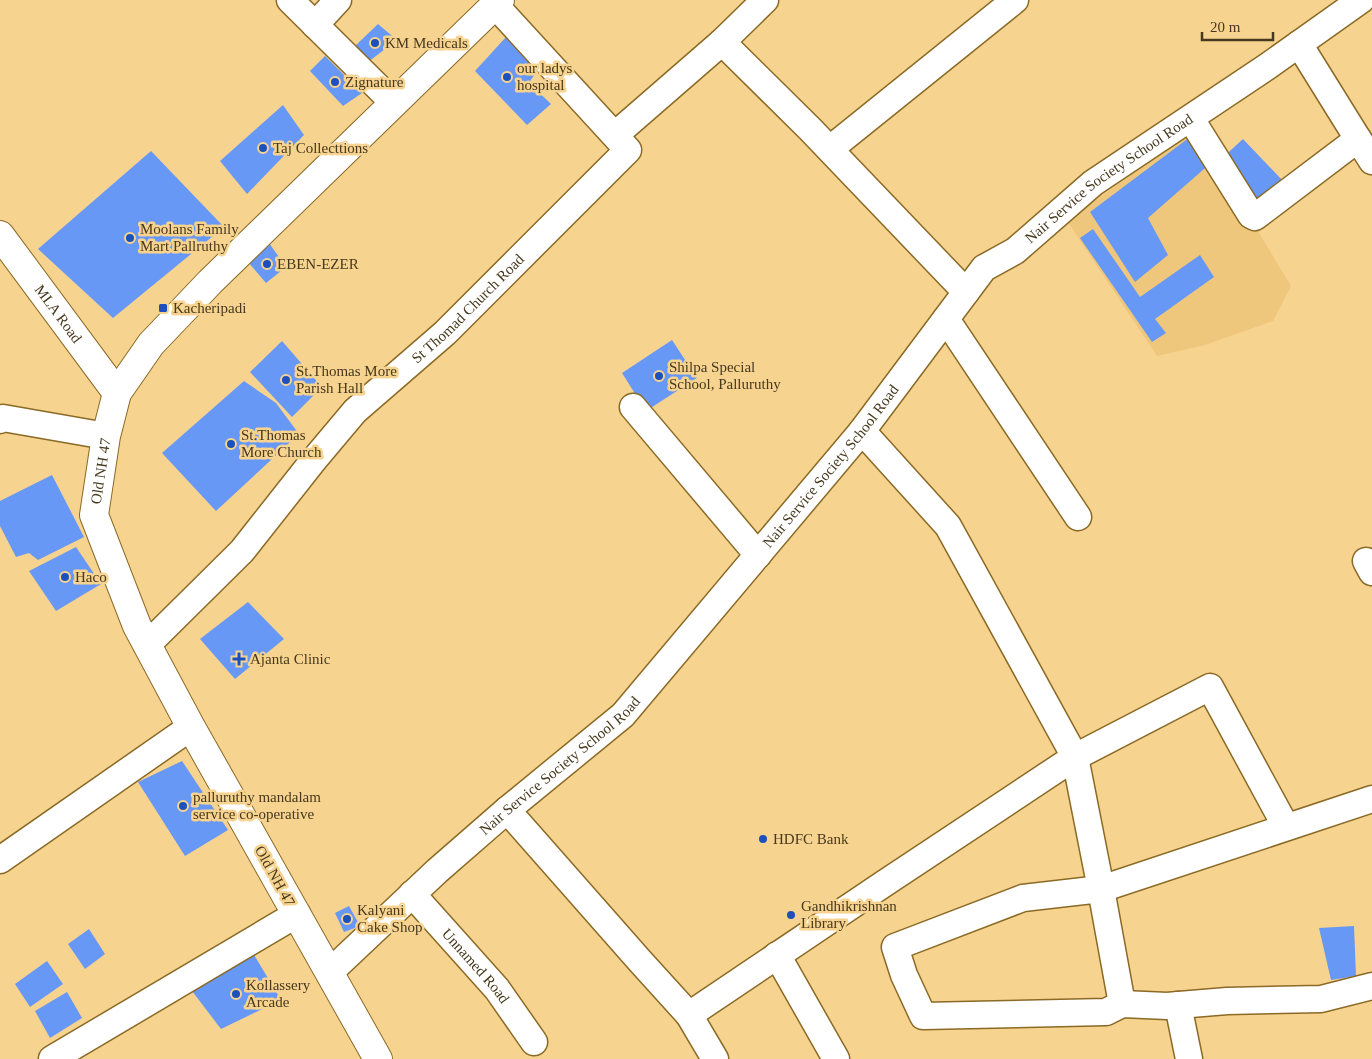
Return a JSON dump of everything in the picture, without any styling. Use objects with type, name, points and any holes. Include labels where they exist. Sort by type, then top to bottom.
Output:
[{"type":"main road","name":"Old NH 47","points":[[378,1059],[136,626],[94,515],[106,436],[117,393],[151,344],[210,282],[497,3]]},
{"type":"main road","name":"MLA Road","points":[[0,235],[117,393]]},
{"type":"street","points":[[290,0],[394,102]]},
{"type":"street","points":[[315,25],[338,0]]},
{"type":"street","name":"St Thomad Church Road","points":[[147,645],[242,551],[313,461],[356,411],[445,333],[621,143],[765,0]]},
{"type":"street","points":[[830,149],[1015,0]]},
{"type":"street","name":"Nair Service Society School Road","points":[[330,972],[412,894],[507,810],[623,715],[862,432],[984,268],[1016,250],[1093,184],[1192,119],[1361,0]]},
{"type":"street","points":[[497,3],[621,143]]},
{"type":"street","points":[[722,42],[830,149],[966,292]]},
{"type":"street","points":[[1300,44],[1372,161]]},
{"type":"street","points":[[1192,119],[1251,215],[1255,217],[1358,140]]},
{"type":"street","points":[[946,319],[1078,518]]},
{"type":"street","points":[[633,407],[758,555]]},
{"type":"street","points":[[0,420],[3,418],[106,436]]},
{"type":"street","points":[[862,432],[948,526],[1075,758],[1122,1004]]},
{"type":"street","points":[[689,1015],[1075,758],[1210,687],[1286,827]]},
{"type":"street","points":[[0,860],[191,727]]},
{"type":"street","points":[[1372,799],[1101,889],[1022,898],[895,948],[904,975],[923,1016],[1106,1012],[1122,1004],[1178,1005],[1226,1001],[1321,999],[1372,986]]},
{"type":"street","points":[[507,810],[689,1015],[715,1059]]},
{"type":"street","name":"Unnamed Road","points":[[412,894],[497,989],[534,1042]]},
{"type":"street","points":[[53,1059],[297,914]]},
{"type":"street","points":[[777,955],[836,1059]]},
{"type":"street","points":[[1178,1005],[1189,1059]]},
{"type":"shaded area","points":[[1196,128],[1291,286],[1273,321],[1205,345],[1157,356],[1067,221]]},
{"type":"building","name":"KM Medicals","points":[[378,24],[397,40],[368,62],[354,47]]},
{"type":"building","name":"our ladys hospital","points":[[506,37],[538,69],[529,83],[551,104],[527,125],[475,71]]},
{"type":"building","name":"Zignature","points":[[325,56],[362,93],[343,106],[310,71]]},
{"type":"building","name":"Taj Collecttions","points":[[283,105],[304,135],[247,194],[220,161]]},
{"type":"building","points":[[1194,134],[1212,162],[1148,218],[1168,255],[1135,282],[1090,212]]},
{"type":"building","points":[[1243,139],[1284,182],[1250,210],[1219,161]]},
{"type":"building","name":"Moolans Family Mart Pallruthy","points":[[151,151],[224,227],[113,318],[38,249]]},
{"type":"building","points":[[1093,229],[1140,297],[1200,255],[1214,277],[1155,319],[1166,333],[1152,342],[1080,238]]},
{"type":"building","name":"EBEN-EZER","points":[[269,243],[286,267],[266,283],[248,262]]},
{"type":"building","name":"Shilpa Special School, Palluruthy","points":[[672,340],[697,378],[646,411],[622,373]]},
{"type":"building","name":"St.Thomas More Parish Hall","points":[[282,341],[322,387],[292,417],[250,372]]},
{"type":"building","name":"St.Thomas More Church","points":[[244,381],[276,403],[299,434],[216,511],[162,453]]},
{"type":"building","points":[[52,475],[84,537],[38,560],[29,553],[16,557],[0,526],[0,501]]},
{"type":"building","name":"Haco","points":[[76,547],[101,584],[56,611],[29,571]]},
{"type":"building","name":"Ajanta Clinic","points":[[248,602],[284,639],[235,679],[200,639]]},
{"type":"building","name":"palluruthy mandalam service co-operative","points":[[182,761],[228,830],[185,856],[138,782]]},
{"type":"building","name":"Kalyani Cake Shop","points":[[349,906],[360,926],[344,932],[335,913]]},
{"type":"building","points":[[1354,926],[1356,976],[1331,980],[1319,928]]},
{"type":"building","points":[[89,929],[105,954],[85,969],[68,944]]},
{"type":"building","name":"Kollassery Arcade","points":[[253,953],[281,1000],[221,1029],[189,987]]},
{"type":"building","points":[[47,961],[63,984],[30,1007],[15,984]]},
{"type":"building","points":[[67,992],[82,1018],[50,1038],[35,1011]]},
{"type":"place","name":"KM Medicals","points":[[375,43]]},
{"type":"place","name":"our ladys hospital","points":[[507,77]]},
{"type":"place","name":"Zignature","points":[[335,82]]},
{"type":"place","name":"Taj Collecttions","points":[[263,148]]},
{"type":"place","name":"Moolans Family Mart Pallruthy","points":[[130,238]]},
{"type":"place","name":"EBEN-EZER","points":[[267,264]]},
{"type":"place","name":"Kacheripadi","points":[[163,308]]},
{"type":"place","name":"Shilpa Special School, Palluruthy","points":[[659,376]]},
{"type":"place","name":"St.Thomas More Parish Hall","points":[[286,380]]},
{"type":"place","name":"St.Thomas More Church","points":[[231,444]]},
{"type":"place","name":"Haco","points":[[65,577]]},
{"type":"place","name":"Ajanta Clinic","points":[[239,659]]},
{"type":"place","name":"palluruthy mandalam service co-operative","points":[[183,806]]},
{"type":"place","name":"HDFC Bank","points":[[763,839]]},
{"type":"place","name":"Gandhikrishnan Library","points":[[791,915]]},
{"type":"place","name":"Kalyani Cake Shop","points":[[347,919]]},
{"type":"place","name":"Kollassery Arcade","points":[[236,994]]}]
